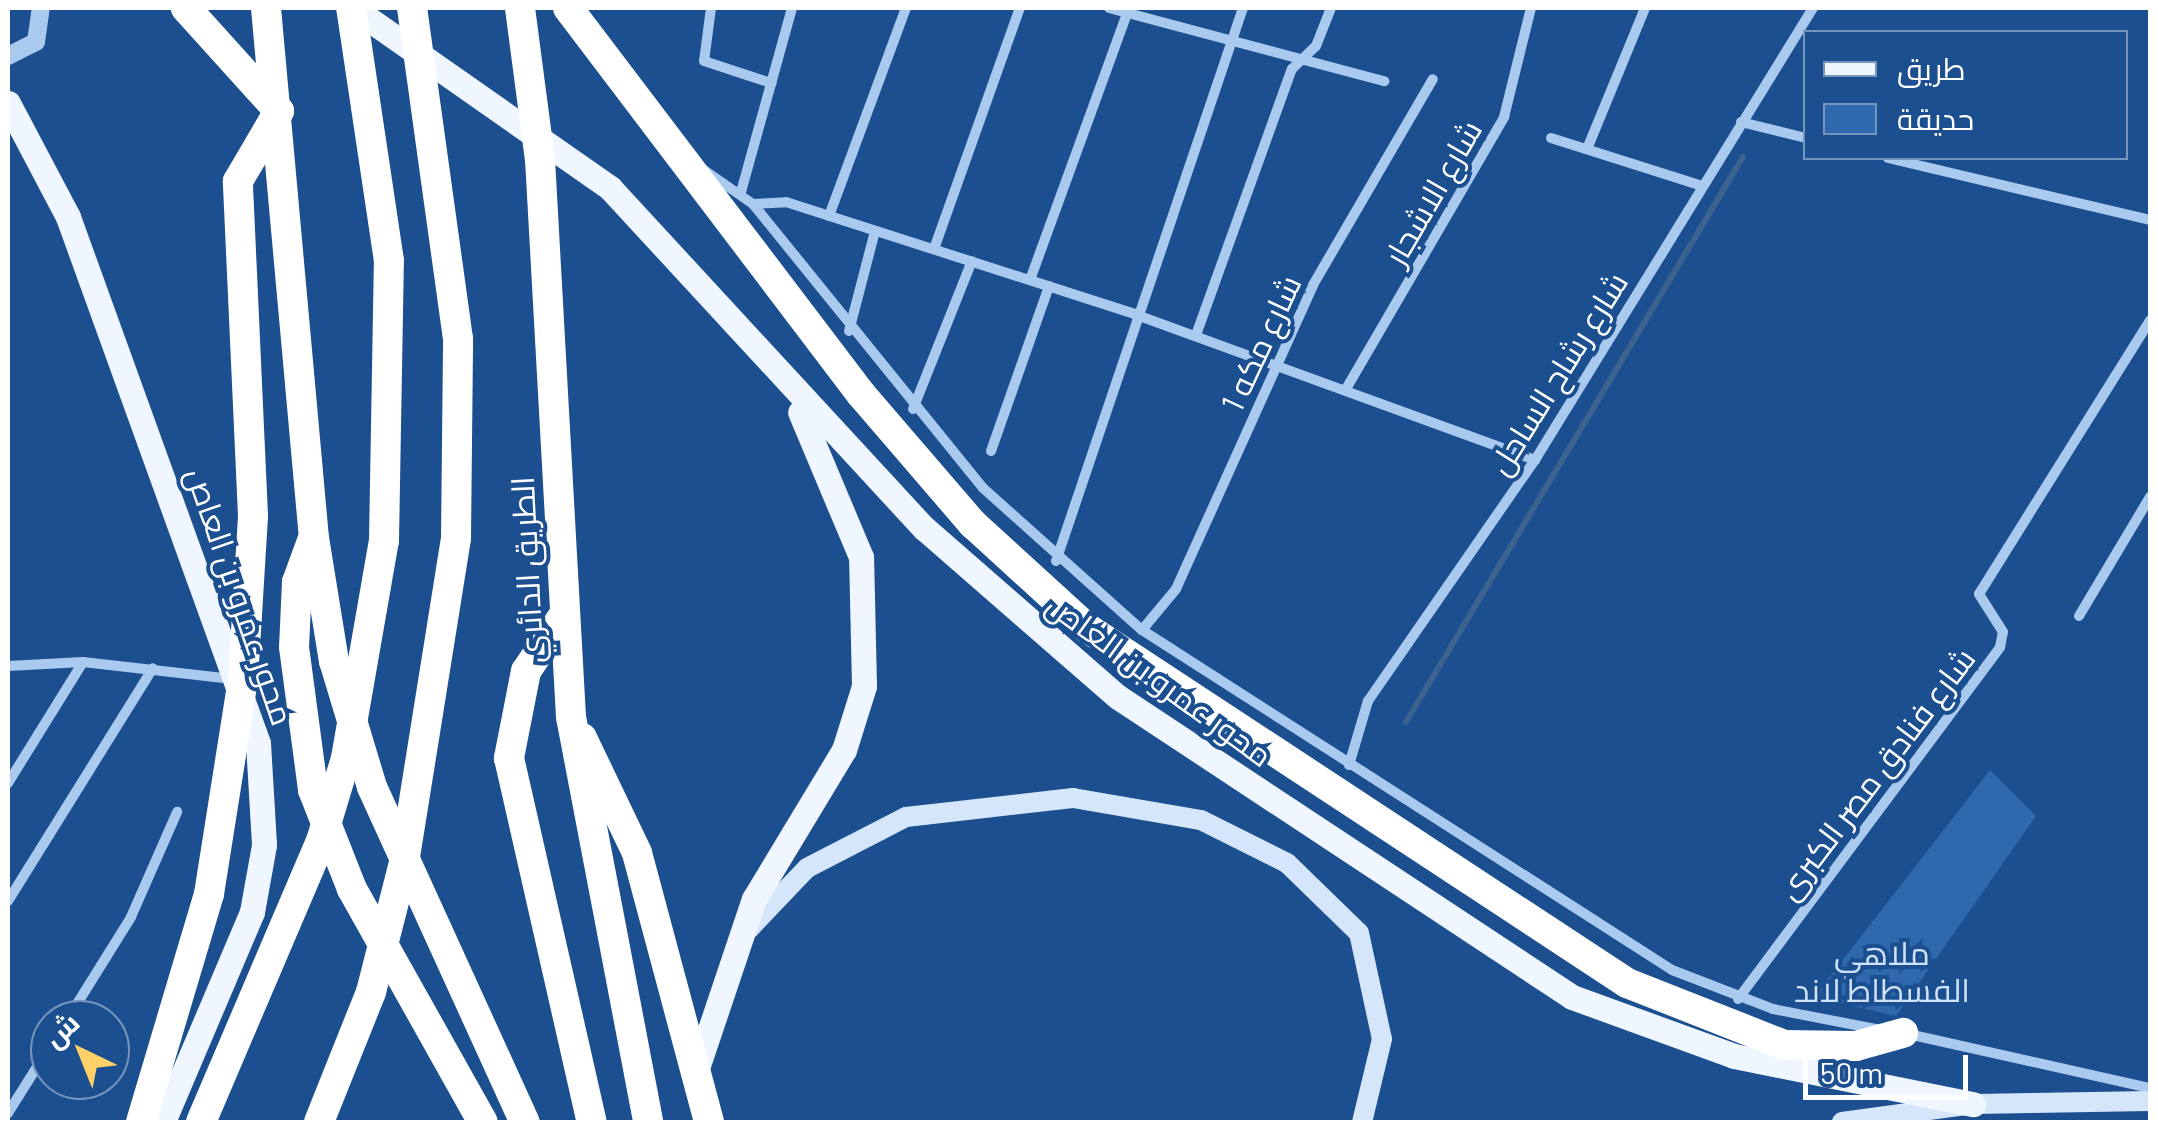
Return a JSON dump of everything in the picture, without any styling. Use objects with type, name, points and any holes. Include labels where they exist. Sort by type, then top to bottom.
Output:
[{"type":"highway","points":[[186,8],[279,112]]},
{"type":"highway","points":[[266,8],[279,112],[314,538],[334,662],[372,787],[525,1122]]},
{"type":"highway","points":[[201,1122],[288,928],[346,758],[384,541],[393,335],[382,186],[352,8]]},
{"type":"highway","name":"الطريق الدائري","points":[[319,1122],[371,992],[442,662],[456,538],[458,339],[412,8]]},
{"type":"highway","name":"الطريق الدائري","points":[[520,8],[540,159],[571,717],[648,1122]]},
{"type":"highway","points":[[568,8],[681,159],[962,511],[1128,660],[1544,934],[1670,1004],[1796,1047],[1902,1033]]},
{"type":"highway","points":[[141,1122],[209,894],[243,680],[253,516],[238,181],[279,112]]},
{"type":"highway","points":[[314,538],[297,582],[294,636],[313,790],[352,889],[483,1122]]},
{"type":"highway","points":[[563,616],[522,681],[509,758],[592,1122]]},
{"type":"highway","points":[[571,717],[638,853],[709,1122]]},
{"type":"main road","name":"محور عمرو بن العاص","points":[[352,8],[610,188],[777,374],[924,528],[1058,650],[1537,978],[1692,1045],[1973,1104]]},
{"type":"main road","name":"محور عمرو بن العاص","points":[[8,103],[87,266],[258,744],[264,845],[252,912],[163,1122]]},
{"type":"main road","points":[[697,1068],[754,899],[844,750],[864,686],[861,557],[814,434],[777,374]]},
{"type":"main road","points":[[730,961],[785,884],[837,847],[906,817],[1072,798],[1169,810],[1287,863],[1359,934],[1382,1039],[1362,1122]]},
{"type":"main road","points":[[1842,1122],[1973,1104],[2150,1101]]},
{"type":"street","points":[[8,56],[36,42],[40,8]]},
{"type":"street","points":[[711,8],[704,61],[770,82]]},
{"type":"street","points":[[740,192],[792,8]]},
{"type":"street","points":[[829,216],[906,8]]},
{"type":"street","points":[[934,249],[1020,8]]},
{"type":"street","points":[[1109,8],[1384,81]]},
{"type":"street","points":[[1056,561],[1134,314],[1243,8]]},
{"type":"street","points":[[1196,335],[1300,60],[1331,8]]},
{"type":"street","name":"شارع الاشجار","points":[[1346,389],[1504,117],[1531,8]]},
{"type":"street","points":[[1587,149],[1645,8]]},
{"type":"street","name":"شارع رشاح الساحل","points":[[1349,765],[1368,702],[1535,460],[1813,8]]},
{"type":"street","points":[[1030,280],[1128,10]]},
{"type":"street","name":"شارع مكه 1","points":[[1142,630],[1176,589],[1276,364],[1433,79]]},
{"type":"street","points":[[1740,122],[1803,137]]},
{"type":"street","points":[[1550,138],[1702,186]]},
{"type":"street","points":[[681,159],[740,192],[753,204],[849,332],[913,409],[1056,561],[1142,630],[1641,952],[1738,998],[2150,1088]]},
{"type":"street","points":[[1896,160],[2150,220]]},
{"type":"street","points":[[753,204],[829,216],[1049,286],[1196,335],[1535,460]]},
{"type":"street","points":[[849,332],[875,231]]},
{"type":"street","points":[[913,409],[972,261]]},
{"type":"street","points":[[991,450],[1049,286]]},
{"type":"street","name":"شارع فنادق مصر الكبرى","points":[[1738,998],[2000,646],[2003,632],[1979,594],[2150,320]]},
{"type":"street","points":[[2080,616],[2150,497]]},
{"type":"street","points":[[8,666],[83,662],[243,680]]},
{"type":"street","points":[[8,782],[83,662]]},
{"type":"street","points":[[8,901],[153,668]]},
{"type":"street","points":[[79,1000],[131,918],[177,812]]},
{"type":"street","points":[[8,1112],[30,1077]]},
{"type":"green space","name":"ملاهي الفسطاط لاند","points":[[1990,770],[2036,816],[1896,1016],[1814,997]]},
{"type":"waterway","points":[[1406,722],[1743,157]]}]
